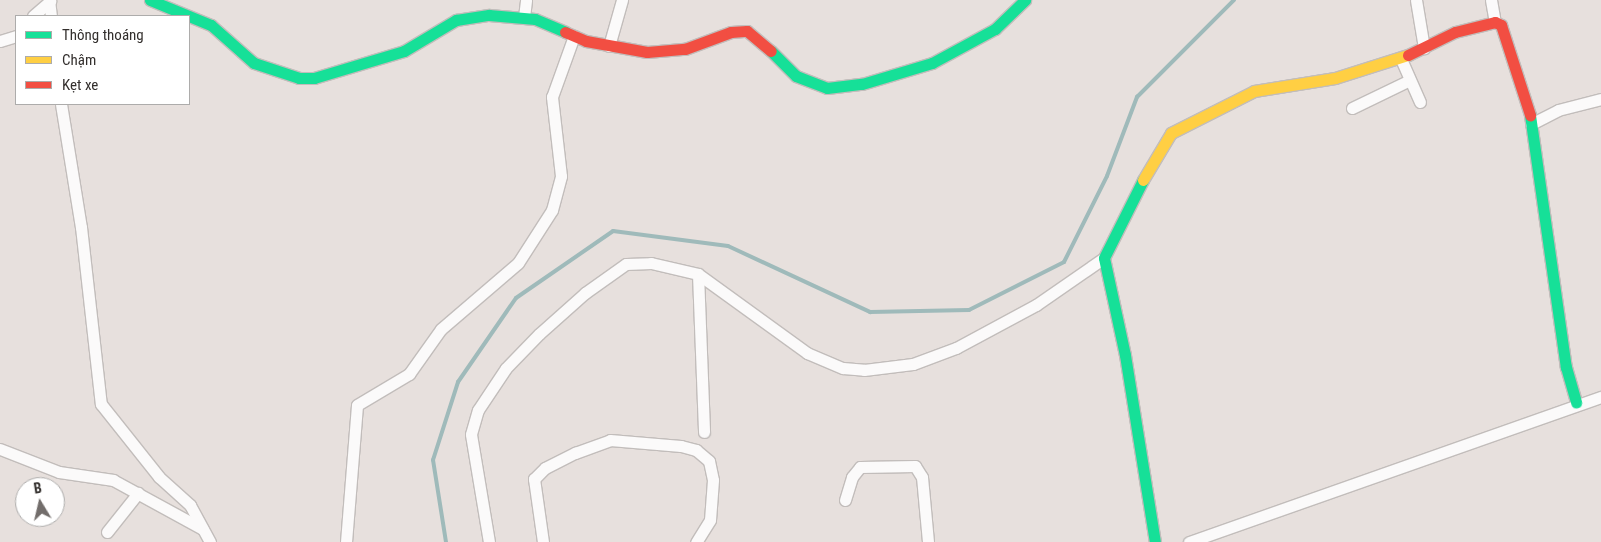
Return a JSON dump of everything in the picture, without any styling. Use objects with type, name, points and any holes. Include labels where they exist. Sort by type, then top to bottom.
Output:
[{"type":"street","points":[[34,15],[50,0]]},
{"type":"street","points":[[50,0],[51,15]]},
{"type":"street","points":[[150,0],[187,15]]},
{"type":"street","points":[[524,17],[526,0]]},
{"type":"street","points":[[609,46],[622,0]]},
{"type":"street","points":[[190,16],[211,25],[254,63],[307,78],[404,51],[464,17],[524,17],[547,23],[574,36],[609,46],[646,52],[674,51],[731,32],[747,31],[760,38],[800,79],[826,88],[842,88],[932,63],[995,29],[1025,0]]},
{"type":"street","points":[[1416,0],[1424,48]]},
{"type":"street","points":[[1491,0],[1495,22],[1504,29],[1510,45],[1531,124],[1566,367],[1576,403]]},
{"type":"street","points":[[489,542],[471,434],[478,410],[506,368],[585,293],[626,264],[651,262],[698,274],[806,353],[842,368],[878,370],[912,364],[956,348],[1036,305],[1104,258],[1155,156],[1178,127],[1266,87],[1335,78],[1401,59],[1455,32],[1495,22]]},
{"type":"street","points":[[0,41],[15,36]]},
{"type":"street","points":[[346,542],[357,405],[409,374],[441,329],[518,263],[552,210],[561,176],[552,97],[574,36]]},
{"type":"street","points":[[1401,59],[1420,102]]},
{"type":"street","points":[[1352,108],[1410,80]]},
{"type":"street","points":[[1531,124],[1558,110],[1601,99]]},
{"type":"street","points":[[61,105],[81,227],[101,404],[159,477],[190,505],[210,542]]},
{"type":"street","points":[[1104,258],[1125,355],[1155,542]]},
{"type":"street","points":[[698,274],[704,432]]},
{"type":"street","points":[[1189,542],[1221,537],[1576,403],[1601,396]]},
{"type":"street","points":[[543,542],[532,485],[538,473],[575,452],[610,440],[681,446],[696,450],[709,461],[713,480],[710,520],[696,542]]},
{"type":"street","points":[[0,449],[59,472],[113,480],[203,529]]},
{"type":"street","points":[[845,500],[852,477],[860,467],[915,466],[922,477],[928,542]]},
{"type":"street","points":[[107,532],[138,493]]},
{"type":"waterway","points":[[446,542],[433,460],[458,382],[516,298],[613,231],[728,246],[870,312],[969,310],[1064,262],[1107,176],[1137,97],[1234,0]]},
{"type":"traffic: fast","points":[[150,0],[187,15]]},
{"type":"traffic: fast","points":[[771,51],[796,76],[827,88],[862,84],[932,63],[995,29],[1025,0]]},
{"type":"traffic: fast","points":[[190,16],[211,25],[254,63],[299,78],[314,78],[404,51],[456,20],[489,15],[535,19],[565,32]]},
{"type":"traffic: fast","points":[[1530,115],[1566,367],[1576,403]]},
{"type":"traffic: fast","points":[[1143,180],[1104,258],[1125,355],[1155,542]]},
{"type":"traffic: slow","points":[[1143,180],[1171,133],[1254,91],[1335,78],[1408,55]]},
{"type":"traffic: jam","points":[[1408,55],[1455,32],[1495,22],[1501,25],[1530,115]]},
{"type":"traffic: jam","points":[[565,32],[586,41],[647,52],[685,49],[731,32],[747,31],[771,51]]}]
